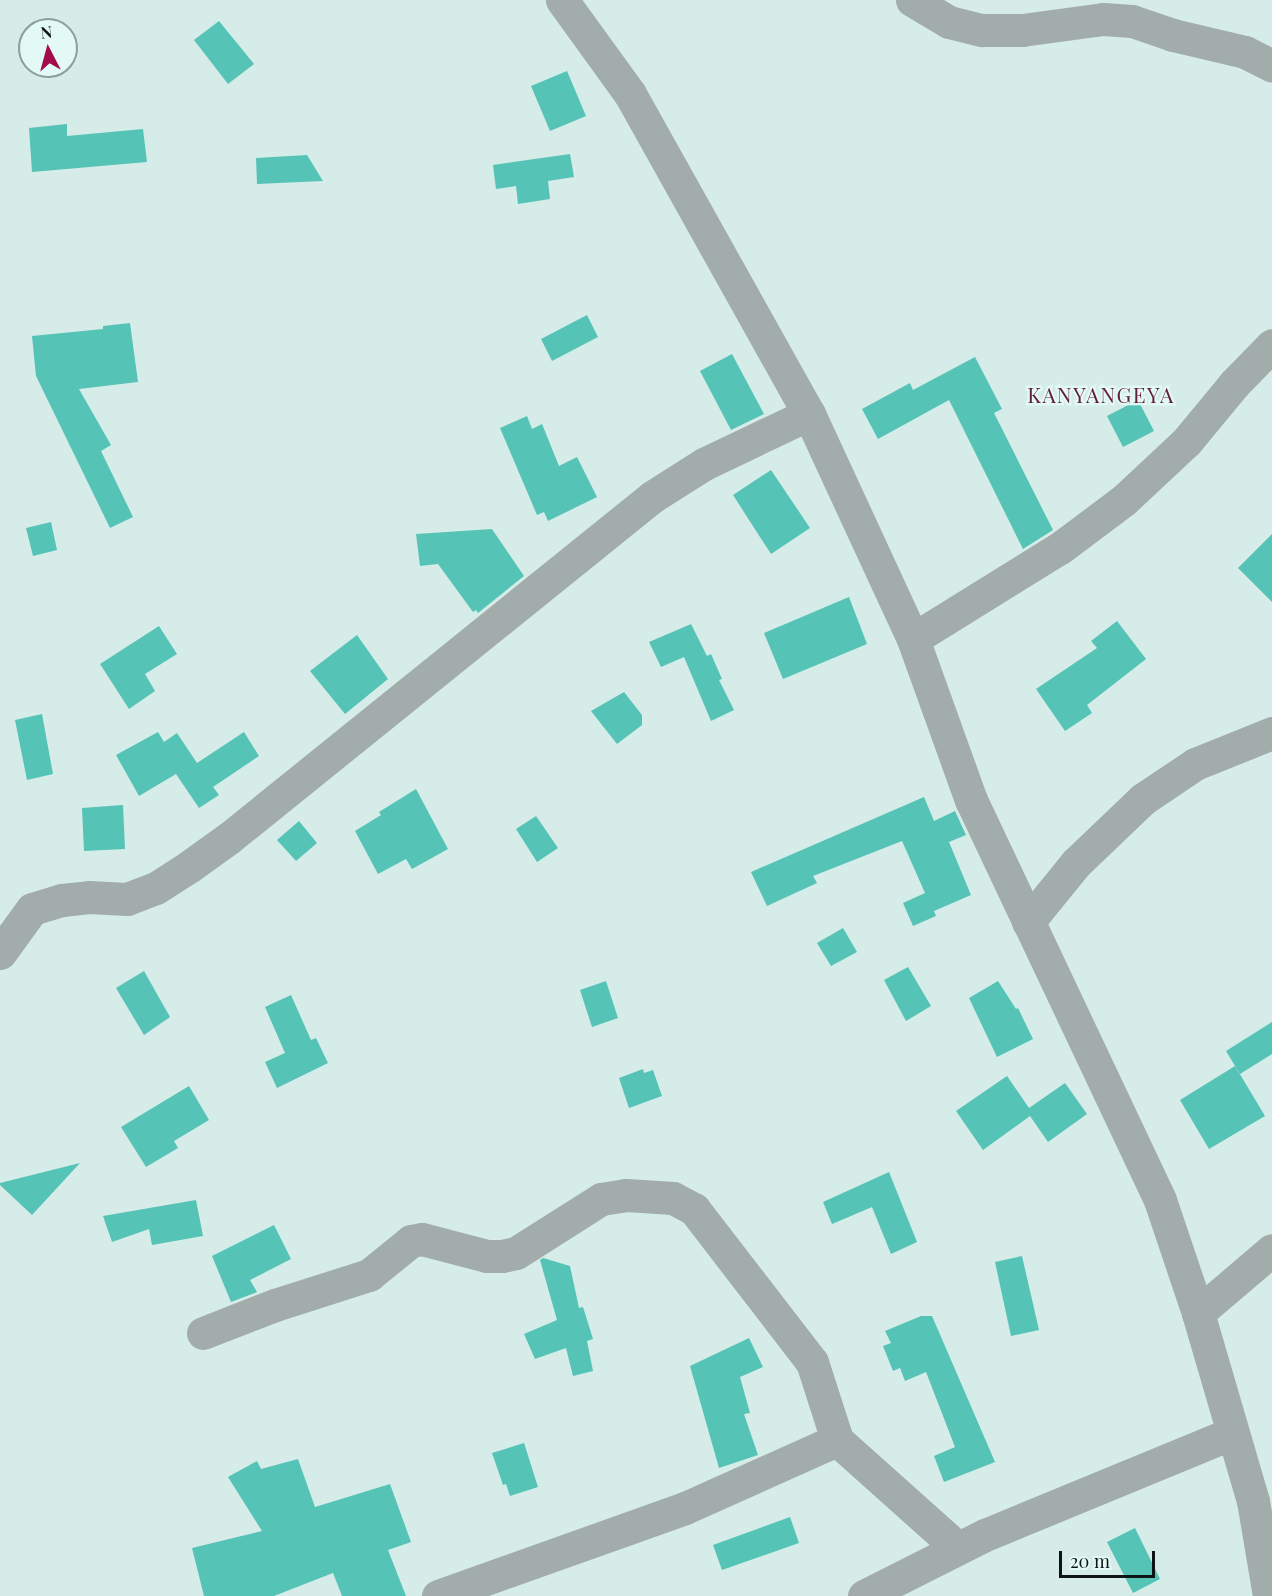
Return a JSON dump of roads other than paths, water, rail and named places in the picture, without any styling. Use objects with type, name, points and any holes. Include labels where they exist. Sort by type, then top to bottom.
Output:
[{"type":"street","points":[[562,0],[630,94],[809,414],[912,639],[971,800],[1160,1200],[1198,1313],[1232,1433],[1262,1499],[1269,1596]]},
{"type":"street","points":[[912,0],[949,22],[982,30],[1022,30],[1103,19],[1132,21],[1173,35],[1245,52],[1272,66]]},
{"type":"street","points":[[912,639],[1060,548],[1124,500],[1187,441],[1234,384],[1272,345]]},
{"type":"street","points":[[0,953],[32,909],[62,900],[89,897],[127,898],[156,888],[190,866],[229,838],[652,497],[704,464],[809,414]]},
{"type":"street","points":[[1028,922],[1076,863],[1143,799],[1194,765],[1272,734]]},
{"type":"street","points":[[203,1333],[275,1305],[369,1275],[411,1241],[422,1239],[487,1256],[502,1256],[516,1252],[601,1199],[626,1195],[673,1198],[694,1209],[812,1362],[837,1440],[958,1548]]},
{"type":"street","points":[[1198,1313],[1272,1250]]},
{"type":"street","points":[[864,1596],[958,1548],[1092,1489],[1232,1433]]},
{"type":"street","points":[[438,1596],[685,1508],[837,1440]]},
{"type":"district","name":"KANYANGEYA","points":[[1101,394]]}]
